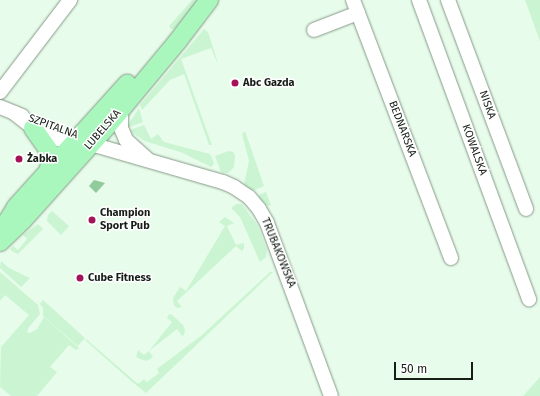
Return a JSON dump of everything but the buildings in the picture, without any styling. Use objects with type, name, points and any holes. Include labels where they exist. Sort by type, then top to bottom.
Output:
[{"type":"main road","name":"LUBELSKA","points":[[0,233],[16,207],[48,173],[81,141],[121,109],[177,42],[206,3]]},
{"type":"main road","name":"LUBELSKA","points":[[0,242],[22,221],[81,141],[162,45],[206,3]]},
{"type":"main road","points":[[32,128],[52,155],[48,173]]},
{"type":"street","points":[[0,92],[70,0]]},
{"type":"street","name":"BEDNARSKA","points":[[353,0],[451,258]]},
{"type":"street","name":"KOWALSKA","points":[[419,0],[529,299]]},
{"type":"street","name":"NISKA","points":[[448,0],[526,209]]},
{"type":"street","points":[[314,30],[358,13]]},
{"type":"street","name":"SZPITALNA","points":[[0,107],[81,141]]},
{"type":"street","points":[[121,109],[121,128],[126,140],[150,161]]},
{"type":"street","name":"SZPITALNA","points":[[14,113],[32,128],[81,141]]},
{"type":"street","name":"TRUBAKOWSKA","points":[[81,141],[234,186],[249,197],[259,209],[281,257],[331,396]]},
{"type":"shaded area","points":[[192,0],[197,0],[195,5],[174,29],[171,29],[169,26]]},
{"type":"shaded area","points":[[525,0],[540,0],[540,41]]},
{"type":"shaded area","points":[[204,29],[208,32],[218,63],[211,48],[181,59],[212,145],[209,145],[184,74],[170,80],[142,110],[140,105]]},
{"type":"shaded area","points":[[139,108],[143,122],[129,127],[128,125]]},
{"type":"shaded area","points":[[144,125],[151,139],[158,134],[164,142],[210,154],[214,163],[213,165],[211,167],[183,153],[145,141],[130,130]]},
{"type":"shaded area","points":[[245,131],[264,186],[252,191],[244,184],[249,161],[242,134]]},
{"type":"shaded area","points":[[229,151],[233,152],[235,155],[234,167],[228,173],[223,173],[221,172],[215,156]]},
{"type":"shaded area","points":[[94,180],[105,183],[96,193],[89,186]]},
{"type":"shaded area","points":[[266,192],[271,205],[267,206],[258,197]]},
{"type":"shaded area","points":[[236,204],[242,204],[258,226],[267,250],[266,257],[260,262],[240,217],[231,208]]},
{"type":"shaded area","points":[[52,211],[69,226],[61,235],[47,221],[48,215]]},
{"type":"shaded area","points":[[225,217],[234,223],[227,226],[236,245],[244,243],[244,248],[242,251],[236,246],[177,301],[182,307],[177,308],[174,305],[173,298],[180,287],[186,291],[225,226],[219,222]]},
{"type":"shaded area","points":[[38,224],[43,229],[18,254],[10,249],[13,246],[18,250],[27,239],[23,235]]},
{"type":"shaded area","points":[[1,261],[9,268],[30,278],[21,287],[0,268]]},
{"type":"shaded area","points":[[0,272],[38,305],[40,314],[29,327],[27,332],[30,333],[37,329],[44,317],[79,348],[76,350],[69,345],[50,367],[57,372],[37,396],[11,396],[0,387],[1,347],[29,315],[5,295],[0,301]]},
{"type":"shaded area","points":[[270,272],[273,272],[146,393],[85,340],[86,339],[138,384],[144,379],[147,382],[159,373],[157,369],[202,335]]},
{"type":"shaded area","points":[[43,300],[85,338],[78,346],[43,316],[43,308],[40,304]]},
{"type":"shaded area","points":[[169,314],[183,325],[185,330],[184,335],[182,336],[177,329],[149,351],[172,322],[167,318]]},
{"type":"shaded area","points":[[138,350],[144,355],[149,351],[153,357],[147,361],[140,359],[136,357]]},
{"type":"shaded area","points":[[540,377],[540,396],[523,396]]},
{"type":"place","name":"Abc Gazda","points":[[235,83]]},
{"type":"place","name":"Żabka","points":[[19,159]]},
{"type":"place","name":"Champion Sport Pub","points":[[92,220]]},
{"type":"place","name":"Cube Fitness","points":[[80,278]]}]
